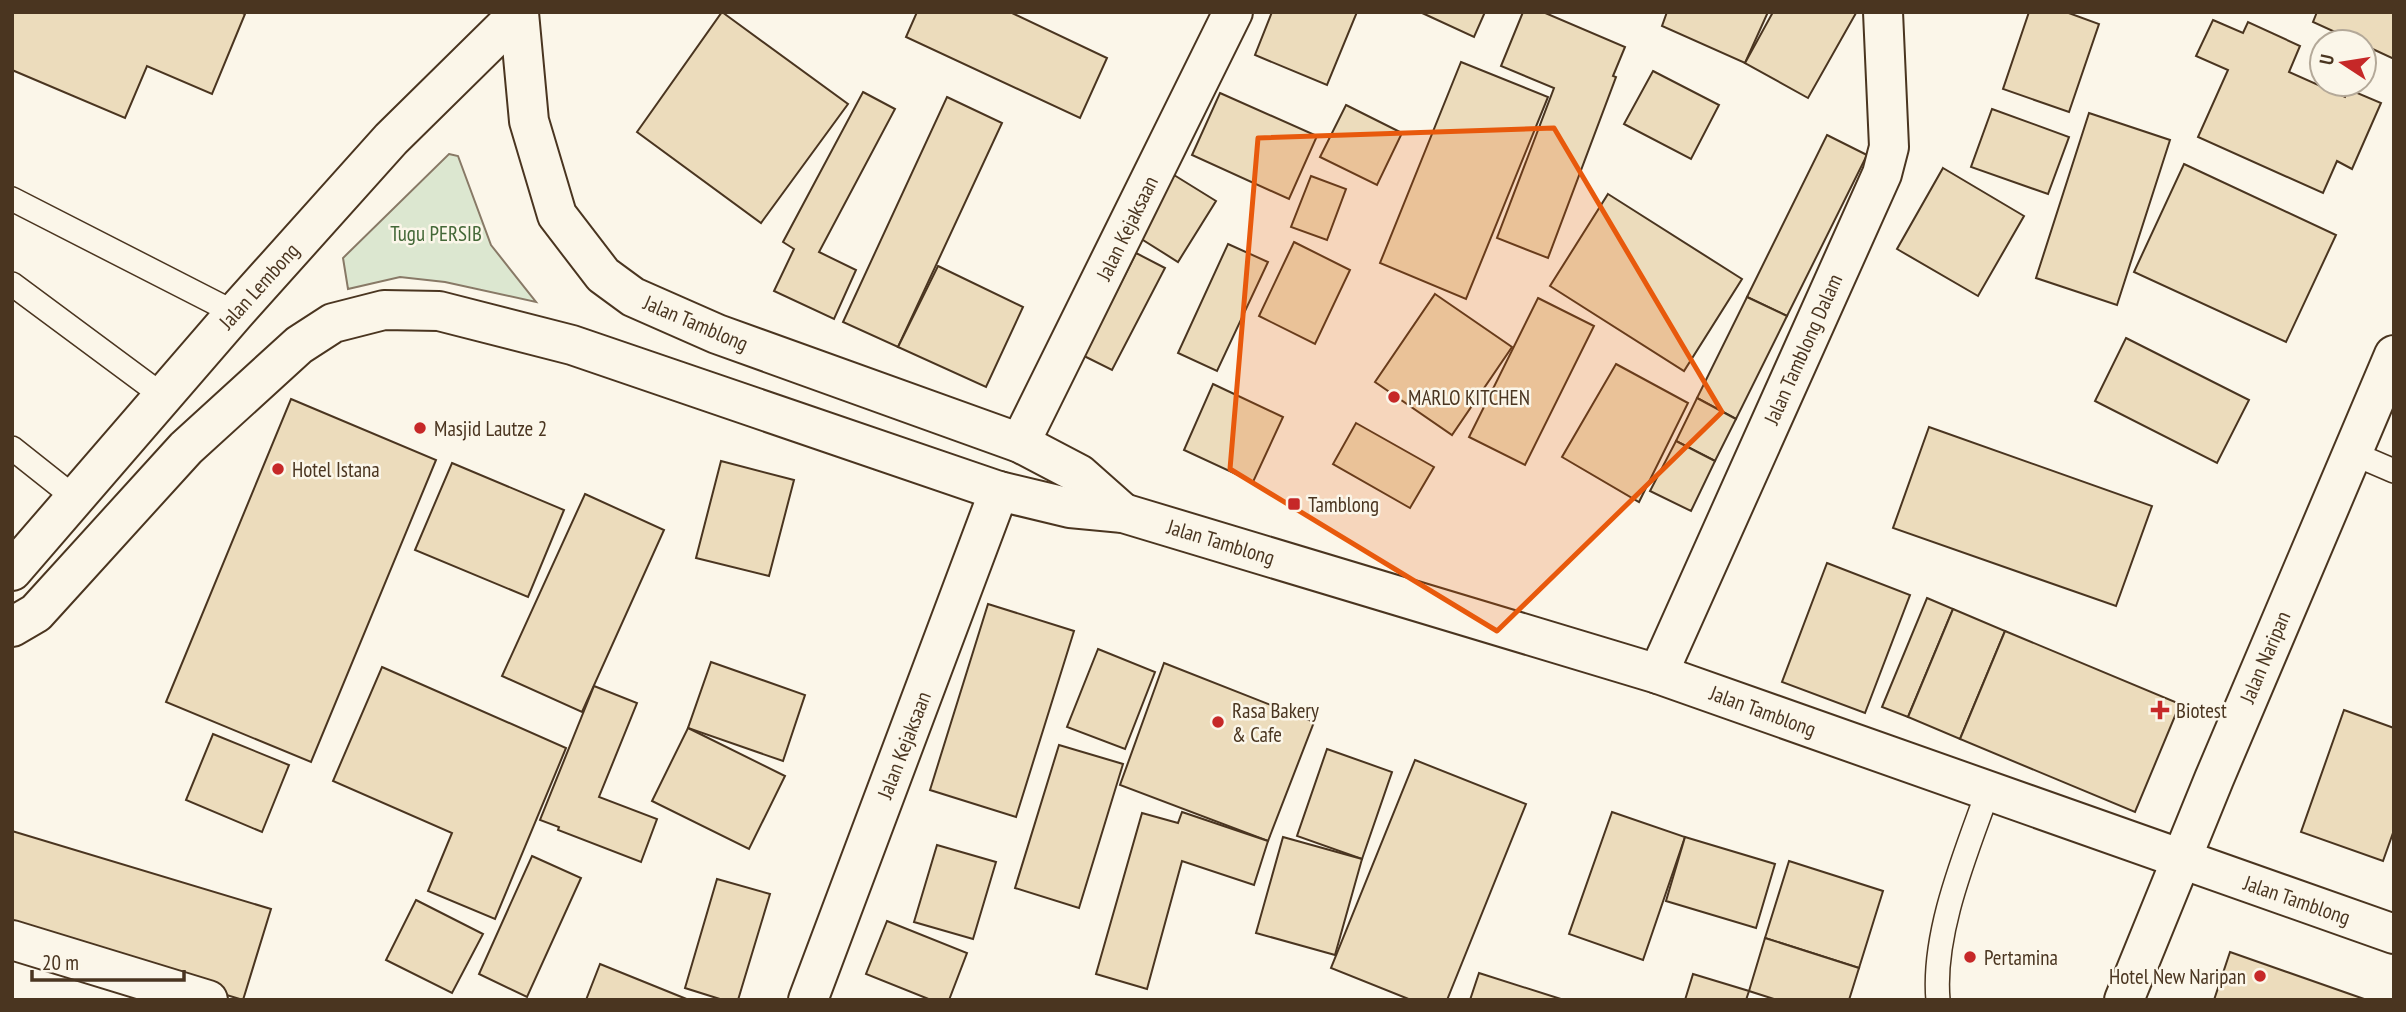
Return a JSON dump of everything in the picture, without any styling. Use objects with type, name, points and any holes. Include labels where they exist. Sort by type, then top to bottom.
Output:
[{"type":"main road","name":"Jalan Kejaksaan","points":[[1020,443],[1233,12]]},
{"type":"main road","name":"Jalan Tamblong Dalam","points":[[1658,674],[1882,174],[1889,146],[1883,12]]},
{"type":"main road","name":"Jalan Tamblong","points":[[519,13],[528,121],[557,215],[603,275],[633,297],[717,334],[1020,443],[1079,474],[1123,513]]},
{"type":"main road","name":"Jalan Lembong","points":[[12,570],[235,313],[391,139],[519,13]]},
{"type":"main road","name":"Jalan Tamblong","points":[[12,627],[36,613],[186,448],[299,345],[333,323],[384,310],[439,312],[572,345],[999,491],[1070,508],[1123,513],[1658,674],[2394,933]]},
{"type":"main road","name":"Jalan Naripan","points":[[2124,1000],[2180,859],[2394,355]]},
{"type":"main road","name":"Jalan Kejaksaan","points":[[808,1000],[999,491]]},
{"type":"main road","points":[[12,940],[208,1000]]},
{"type":"lane","points":[[12,199],[235,313]]},
{"type":"lane","points":[[12,284],[163,396]]},
{"type":"lane","points":[[12,448],[75,498]]},
{"type":"lane","points":[[2352,453],[2394,471]]},
{"type":"lane","points":[[1938,1000],[1937,986],[1946,914],[1988,791]]},
{"type":"highlighted area","points":[[1554,128],[1722,412],[1497,631],[1230,469],[1258,138]]},
{"type":"green space","name":"Tugu PERSIB","points":[[449,154],[458,156],[491,245],[536,302],[445,282],[400,277],[348,289],[343,258]]},
{"type":"building","points":[[12,12],[245,14],[212,94],[147,66],[125,118],[12,70]]},
{"type":"building","points":[[722,12],[848,104],[761,223],[637,132]]},
{"type":"building","points":[[917,12],[1010,12],[1107,58],[1080,118],[906,37]]},
{"type":"building","points":[[1272,12],[1357,12],[1327,85],[1255,55]]},
{"type":"building","points":[[1420,12],[1485,12],[1474,37]]},
{"type":"building","points":[[1523,12],[1543,12],[1625,47],[1548,258],[1497,238],[1554,88],[1501,66]]},
{"type":"building","points":[[1667,12],[1768,12],[1745,63],[1662,26]]},
{"type":"building","points":[[1773,12],[1856,13],[1808,98],[1745,63]]},
{"type":"building","points":[[2029,12],[2066,12],[2099,24],[2069,112],[2003,89]]},
{"type":"building","points":[[2317,12],[2394,12],[2394,59],[2378,52],[2378,28],[2326,28],[2313,22]]},
{"type":"building","points":[[2213,20],[2243,33],[2248,22],[2300,46],[2289,72],[2308,80],[2308,98],[2369,98],[2381,103],[2352,169],[2337,161],[2323,193],[2198,137],[2228,70],[2196,56]]},
{"type":"building","points":[[1461,62],[1548,97],[1466,299],[1380,263]]},
{"type":"building","points":[[1653,71],[1719,105],[1691,159],[1624,124]]},
{"type":"building","points":[[863,92],[895,109],[819,252],[856,270],[834,319],[774,291],[794,249],[783,242]]},
{"type":"building","points":[[1220,93],[1317,136],[1289,199],[1192,155]]},
{"type":"building","points":[[947,97],[1002,123],[898,347],[843,322]]},
{"type":"building","points":[[1346,105],[1402,133],[1377,185],[1320,157]]},
{"type":"building","points":[[1992,109],[2069,137],[2048,194],[1971,167]]},
{"type":"building","points":[[2089,113],[2170,140],[2117,305],[2036,278]]},
{"type":"building","points":[[1827,135],[1867,155],[1787,316],[1747,297]]},
{"type":"building","points":[[2184,164],[2336,235],[2286,342],[2134,272]]},
{"type":"building","points":[[1943,168],[2024,216],[1978,296],[1897,249]]},
{"type":"building","points":[[1174,175],[1216,201],[1178,262],[1135,235]]},
{"type":"building","points":[[1311,176],[1346,189],[1327,240],[1291,227]]},
{"type":"building","points":[[1608,194],[1742,279],[1684,371],[1550,286]]},
{"type":"building","points":[[1294,242],[1350,270],[1315,344],[1259,316]]},
{"type":"building","points":[[1228,244],[1268,262],[1217,371],[1178,353]]},
{"type":"building","points":[[1136,253],[1165,268],[1112,370],[1084,356]]},
{"type":"building","points":[[938,266],[1023,307],[986,387],[898,347]]},
{"type":"building","points":[[1435,294],[1512,347],[1452,435],[1375,382]]},
{"type":"building","points":[[1747,297],[1787,316],[1736,419],[1697,398]]},
{"type":"building","points":[[1538,298],[1594,326],[1525,465],[1469,437]]},
{"type":"building","points":[[2126,338],[2249,400],[2217,463],[2095,401]]},
{"type":"building","points":[[1616,364],[1688,403],[1639,502],[1562,457]]},
{"type":"building","points":[[1213,384],[1283,417],[1253,482],[1184,450]]},
{"type":"building","points":[[1697,398],[1736,419],[1715,461],[1676,441]]},
{"type":"building","points":[[291,399],[436,460],[311,762],[166,702]]},
{"type":"building","points":[[1356,423],[1434,467],[1410,508],[1333,464]]},
{"type":"building","points":[[1929,427],[2152,506],[2116,606],[1893,528]]},
{"type":"building","points":[[1676,441],[1715,461],[1691,511],[1650,491]]},
{"type":"building","points":[[721,461],[794,480],[769,576],[696,558]]},
{"type":"building","points":[[452,463],[564,510],[528,597],[415,550]]},
{"type":"building","points":[[585,494],[664,530],[582,712],[502,676]]},
{"type":"building","points":[[1827,563],[1910,595],[1865,713],[1782,682]]},
{"type":"building","points":[[1927,598],[1953,609],[1908,717],[1882,707]]},
{"type":"building","points":[[988,604],[1074,631],[1016,817],[930,790]]},
{"type":"building","points":[[1953,609],[2005,631],[1960,739],[1908,717]]},
{"type":"building","points":[[2005,631],[2180,704],[2135,812],[1960,739]]},
{"type":"building","points":[[1098,649],[1155,672],[1125,749],[1067,727]]},
{"type":"building","points":[[711,662],[805,695],[783,761],[688,728]]},
{"type":"building","points":[[1164,663],[1314,722],[1268,841],[1120,785]]},
{"type":"building","points":[[382,667],[566,748],[495,919],[428,891],[452,833],[333,781]]},
{"type":"building","points":[[594,686],[637,703],[599,797],[657,819],[641,862],[558,830],[559,827],[540,820]]},
{"type":"building","points":[[2344,710],[2394,728],[2394,830],[2383,861],[2301,832]]},
{"type":"building","points":[[688,728],[785,776],[749,849],[652,801]]},
{"type":"building","points":[[213,734],[289,765],[262,832],[186,800]]},
{"type":"building","points":[[1059,745],[1123,764],[1079,908],[1015,888]]},
{"type":"building","points":[[1327,749],[1392,772],[1362,859],[1297,836]]},
{"type":"building","points":[[1415,760],[1526,804],[1447,1000],[1411,1000],[1331,968]]},
{"type":"building","points":[[1182,812],[1268,841],[1254,885],[1182,861],[1147,989],[1096,974],[1142,813],[1178,823]]},
{"type":"building","points":[[1612,812],[1685,837],[1643,960],[1569,934]]},
{"type":"building","points":[[12,831],[271,909],[243,1000],[12,930]]},
{"type":"building","points":[[1283,837],[1362,859],[1335,955],[1256,933]]},
{"type":"building","points":[[1685,837],[1775,864],[1756,928],[1666,901]]},
{"type":"building","points":[[937,845],[996,862],[973,939],[914,922]]},
{"type":"building","points":[[532,856],[581,878],[527,997],[479,974]]},
{"type":"building","points":[[1789,861],[1883,891],[1859,968],[1765,938]]},
{"type":"building","points":[[717,879],[770,894],[738,1000],[723,1000],[685,988]]},
{"type":"building","points":[[416,900],[483,934],[452,993],[386,960]]},
{"type":"building","points":[[887,921],[967,953],[949,1000],[931,1000],[866,974]]},
{"type":"building","points":[[1765,938],[1859,968],[1849,1000],[1777,1000],[1749,991]]},
{"type":"building","name":"Hotel New Naripan","points":[[2230,952],[2367,1000],[2214,1000]]},
{"type":"building","points":[[600,964],[689,1000],[586,1000]]},
{"type":"building","points":[[1479,973],[1564,1000],[1470,1000]]},
{"type":"building","points":[[1693,974],[1749,991],[1746,1000],[1685,1000]]},
{"type":"place","name":"MARLO KITCHEN","points":[[1394,397]]},
{"type":"place","name":"Masjid Lautze 2","points":[[420,428]]},
{"type":"place","name":"Hotel Istana","points":[[278,469]]},
{"type":"place","name":"Tamblong","points":[[1294,504]]},
{"type":"place","name":"Biotest","points":[[2160,710]]},
{"type":"place","name":"Rasa Bakery & Cafe","points":[[1218,722]]},
{"type":"place","name":"Pertamina","points":[[1970,957]]},
{"type":"place","name":"Hotel New Naripan","points":[[2260,976]]}]
